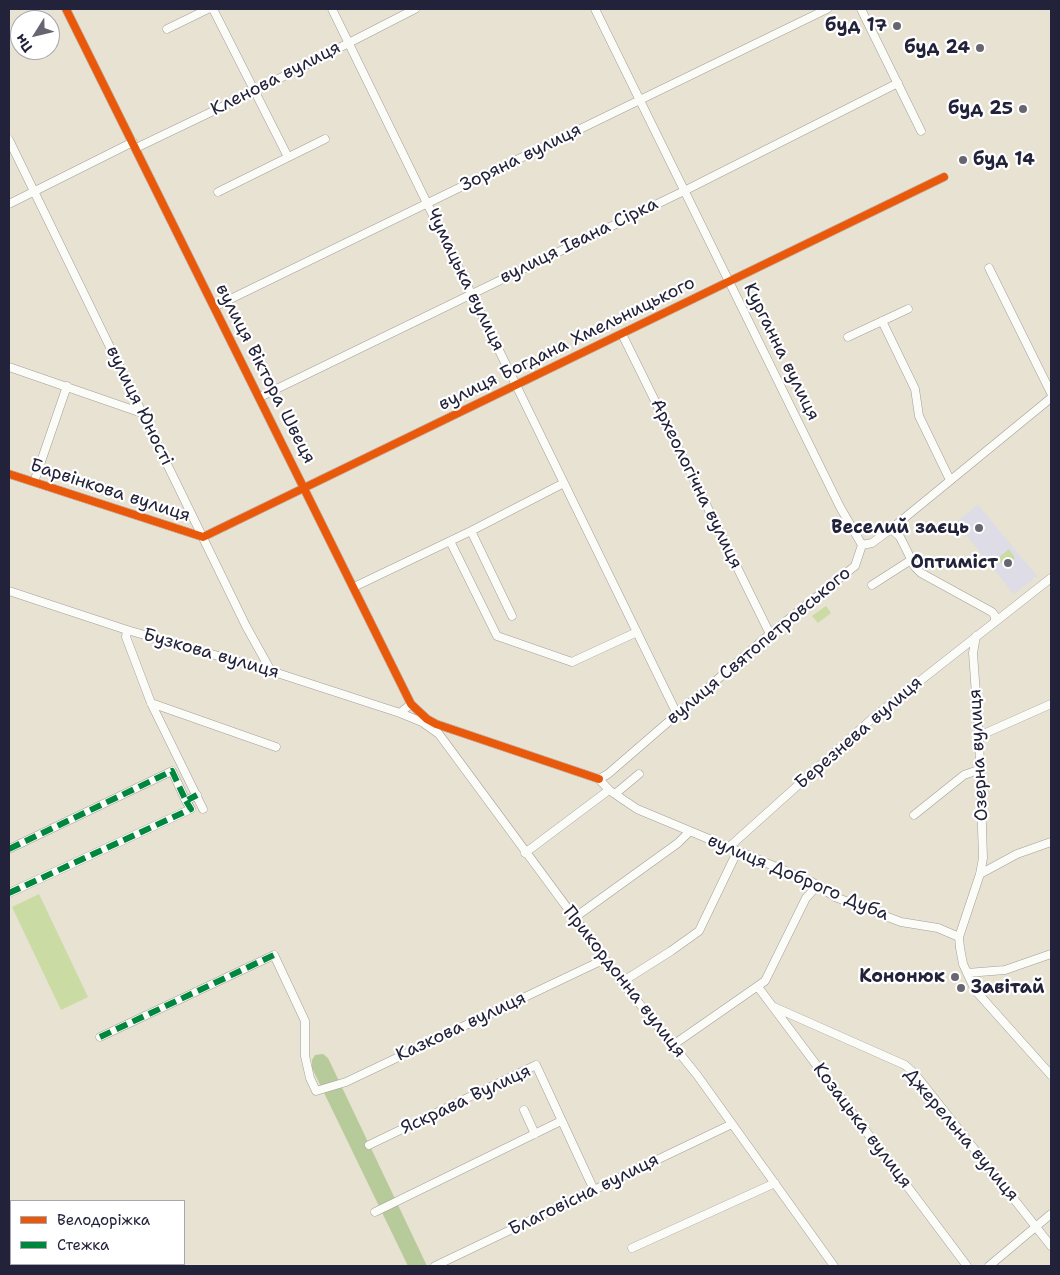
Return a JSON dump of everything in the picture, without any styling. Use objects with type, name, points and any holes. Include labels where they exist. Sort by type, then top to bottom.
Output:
[{"type":"street","name":"вулиця Віктора Швеця","points":[[66,9],[305,487],[411,704],[426,719],[436,724],[599,779]]},
{"type":"street","points":[[167,29],[208,9]]},
{"type":"street","points":[[213,9],[288,157]]},
{"type":"street","name":"Чумацька вулиця","points":[[332,9],[677,714]]},
{"type":"street","name":"Кленова вулиця","points":[[9,204],[255,91],[415,9]]},
{"type":"street","name":"Курганна вулиця","points":[[595,9],[686,190],[840,507],[862,545]]},
{"type":"street","name":"Зоряна вулиця","points":[[214,307],[827,9]]},
{"type":"street","points":[[861,9],[921,131]]},
{"type":"street","name":"вулиця Івана Сірка","points":[[260,397],[686,190],[898,83]]},
{"type":"street","points":[[218,192],[325,139]]},
{"type":"street","name":"вулиця Юності","points":[[9,140],[246,626],[271,671]]},
{"type":"street","name":"вулиця Богдана Хмельницького","points":[[203,538],[944,178]]},
{"type":"street","points":[[989,268],[1051,393]]},
{"type":"street","points":[[848,338],[908,309]]},
{"type":"street","points":[[882,321],[915,389],[919,416],[950,480]]},
{"type":"street","name":"Археологічна вулиця","points":[[622,334],[770,634]]},
{"type":"street","points":[[9,367],[142,413]]},
{"type":"street","points":[[34,482],[66,386]]},
{"type":"street","points":[[862,545],[872,543],[1051,398]]},
{"type":"street","name":"Барвінкова вулиця","points":[[9,474],[203,538]]},
{"type":"street","points":[[354,587],[471,531],[564,483]]},
{"type":"street","points":[[891,528],[900,537],[911,560],[921,573],[992,612],[995,616],[995,622]]},
{"type":"street","points":[[471,531],[512,616]]},
{"type":"street","points":[[450,541],[497,636],[572,662],[637,632]]},
{"type":"street","name":"вулиця Святопетровського","points":[[599,779],[608,774],[770,634],[855,566],[862,545]]},
{"type":"street","points":[[872,585],[911,560]]},
{"type":"street","name":"Березнева вулиця","points":[[728,848],[874,717],[1051,578]]},
{"type":"street","name":"Бузкова вулиця","points":[[9,591],[127,630],[271,671],[400,713]]},
{"type":"street","points":[[127,630],[126,637],[151,703],[203,809]]},
{"type":"street","name":"Озерна вулиця","points":[[959,937],[980,874],[983,843],[981,769],[973,653],[976,636]]},
{"type":"street","points":[[151,703],[276,747]]},
{"type":"street","points":[[400,713],[411,704]]},
{"type":"street","points":[[979,736],[1051,704]]},
{"type":"street","name":"Прикордонна вулиця","points":[[400,713],[422,722],[439,734],[525,853],[732,1124],[834,1266]]},
{"type":"street","points":[[914,815],[964,775],[981,769]]},
{"type":"street","points":[[9,849],[172,771],[191,809],[9,893]]},
{"type":"street","points":[[525,853],[639,774]]},
{"type":"street","name":"вулиця Доброго Дуба","points":[[599,779],[612,792],[637,809],[818,886],[835,898],[901,922],[938,928],[959,937]]},
{"type":"street","points":[[186,801],[197,795]]},
{"type":"street","points":[[574,918],[678,843],[690,832]]},
{"type":"street","points":[[980,874],[1017,854],[1051,842]]},
{"type":"street","points":[[622,982],[699,930],[737,852]]},
{"type":"street","points":[[673,1045],[758,987],[768,976],[806,898],[818,886]]},
{"type":"street","points":[[959,937],[967,973],[975,990],[1051,1075]]},
{"type":"street","points":[[967,973],[1005,970],[1051,954]]},
{"type":"street","name":"Казкова вулиця","points":[[100,1038],[274,955],[305,1021],[305,1056],[310,1078],[316,1091],[346,1082],[605,958]]},
{"type":"street","name":"Козацька вулиця","points":[[758,987],[967,1266]]},
{"type":"street","name":"Джерельна вулиця","points":[[774,1007],[905,1065],[916,1074],[1051,1246]]},
{"type":"street","name":"Яскрава Вулиця","points":[[369,1145],[536,1065],[561,1121]]},
{"type":"street","name":"Яскрава Вулиця","points":[[524,1110],[535,1134]]},
{"type":"street","points":[[375,1212],[561,1121],[594,1190]]},
{"type":"street","name":"Благовісна вулиця","points":[[435,1266],[732,1124]]},
{"type":"street","points":[[632,1248],[775,1183]]},
{"type":"street","points":[[989,1266],[1051,1214]]},
{"type":"shaded area","points":[[978,505],[1037,576],[1014,594],[956,522]]},
{"type":"green space","points":[[1009,549],[1015,558],[1004,567],[998,558]]},
{"type":"green space","points":[[826,606],[831,613],[818,623],[812,616]]},
{"type":"green space","points":[[39,894],[88,997],[61,1010],[12,907]]},
{"type":"green space","points":[[323,1054],[328,1058],[427,1266],[408,1266],[312,1068],[312,1060],[315,1055]]},
{"type":"marked path","points":[[9,849],[172,771],[186,801],[197,795]]},
{"type":"marked path","points":[[9,893],[191,809],[186,801]]},
{"type":"marked path","points":[[100,1037],[274,955]]},
{"type":"cycle path","points":[[66,9],[411,704],[427,719],[436,724],[599,779]]},
{"type":"cycle path","points":[[9,474],[203,537],[944,177]]},
{"type":"place","name":"буд 17","points":[[897,26]]},
{"type":"place","name":"буд 24","points":[[980,48]]},
{"type":"place","name":"буд 25","points":[[1023,109]]},
{"type":"place","name":"буд 14","points":[[963,160]]},
{"type":"place","name":"Веселий заєць","points":[[979,528]]},
{"type":"place","name":"Оптиміст","points":[[1008,563]]},
{"type":"place","name":"Кононюк","points":[[955,977]]},
{"type":"place","name":"Завітай","points":[[961,988]]}]
